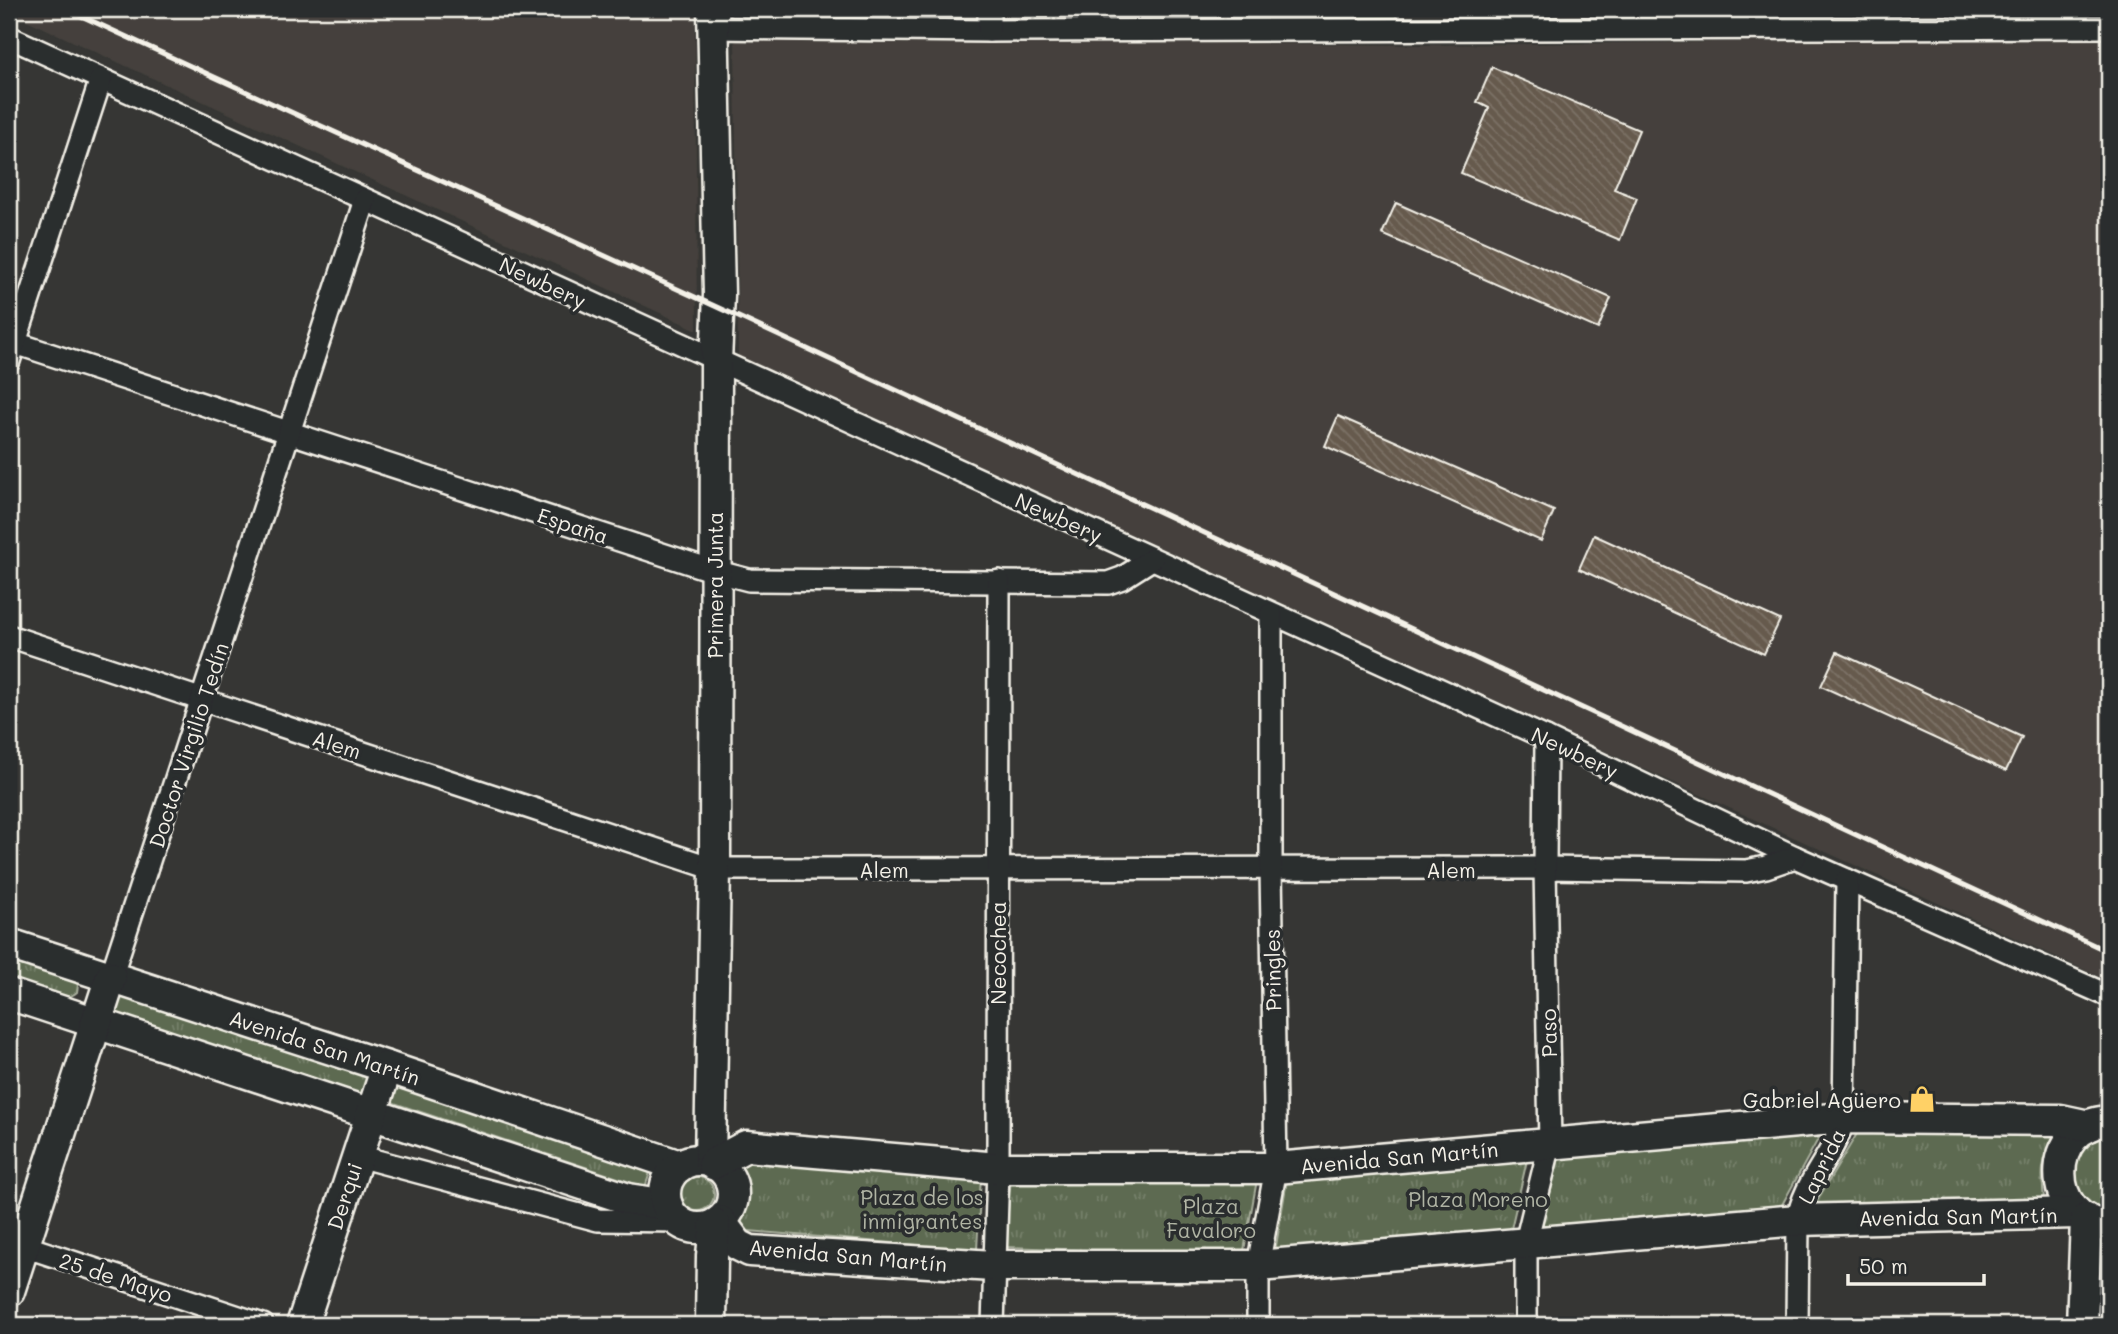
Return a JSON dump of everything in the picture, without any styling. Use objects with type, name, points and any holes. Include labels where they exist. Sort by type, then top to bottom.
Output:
[{"type":"main road","name":"Primera Junta","points":[[712,1163],[714,571],[719,295],[713,18]]},
{"type":"main road","name":"Avenida San Martín","points":[[9,944],[680,1166]]},
{"type":"main road","name":"Doctor Virgilio Tedín","points":[[9,1291],[16,1244],[111,977]]},
{"type":"main road","points":[[9,994],[693,1219],[732,1204],[733,1194],[727,1174],[712,1163],[692,1161],[680,1166],[669,1177],[666,1186],[693,1219],[698,1237],[712,1256],[711,1325]]},
{"type":"main road","name":"Derqui","points":[[302,1325],[387,1067]]},
{"type":"main road","name":"Avenida San Martín","points":[[712,1163],[746,1146],[998,1168],[1276,1168],[1844,1118],[2061,1120],[2099,1124]]},
{"type":"main road","points":[[2082,1325],[2091,1219],[2066,1200],[2060,1184],[2059,1167],[2064,1150],[2075,1136],[2099,1124]]},
{"type":"main road","name":"Avenida San Martín","points":[[693,1219],[750,1251],[993,1266],[1258,1266],[1798,1220],[2091,1219]]},
{"type":"street","points":[[989,9],[989,31]]},
{"type":"street","points":[[713,18],[989,31],[1248,19],[1887,19],[2109,27]]},
{"type":"street","name":"Newbery","points":[[9,37],[1546,738],[1795,857],[2109,996]]},
{"type":"street","points":[[11,348],[101,79]]},
{"type":"street","name":"Doctor Virgilio Tedín","points":[[111,977],[365,200]]},
{"type":"street","name":"España","points":[[11,348],[749,580],[1108,583],[1122,578],[1152,559]]},
{"type":"street","name":"Necochea","points":[[993,1325],[998,1168],[999,581]]},
{"type":"street","name":"Pringles","points":[[1258,1325],[1258,1266],[1276,1168],[1270,869],[1271,614]]},
{"type":"street","name":"Alem","points":[[9,636],[715,869],[1545,868],[1746,871],[1795,857]]},
{"type":"street","name":"Paso","points":[[1526,1325],[1526,1242],[1550,1144],[1545,868],[1546,738]]},
{"type":"street","name":"Laprida","points":[[1797,1325],[1800,1203],[1840,1135],[1844,1118],[1847,880]]},
{"type":"street","points":[[358,1156],[598,1220],[693,1219]]},
{"type":"street","name":"25 de Mayo","points":[[16,1244],[263,1325]]},
{"type":"shaded area","points":[[9,9],[695,9],[697,330],[9,12]]},
{"type":"shaded area","points":[[735,36],[1418,45],[2109,38],[2109,981],[738,356]]},
{"type":"green space","points":[[1262,9],[1397,9],[1396,19],[1262,17]]},
{"type":"green space","points":[[9,955],[72,978],[78,985],[77,992],[62,998],[53,997],[9,982]]},
{"type":"green space","points":[[116,984],[380,1071],[371,1100],[106,1013]]},
{"type":"green space","points":[[395,1081],[652,1167],[645,1187],[388,1101]]},
{"type":"green space","points":[[1861,1127],[2059,1132],[2048,1151],[2043,1168],[2045,1208],[1812,1209]]},
{"type":"green space","points":[[1822,1132],[1778,1212],[1542,1226],[1561,1150]]},
{"type":"green space","points":[[2109,1134],[2109,1214],[2081,1201],[2072,1162],[2091,1139]]},
{"type":"green space","name":"Plaza Moreno","points":[[1528,1156],[1510,1233],[1275,1252],[1287,1180]]},
{"type":"green space","name":"Plaza de los inmigrantes","points":[[743,1157],[981,1175],[977,1250],[737,1230]]},
{"type":"green space","points":[[697,1177],[709,1182],[714,1194],[709,1206],[697,1211],[685,1206],[680,1194],[685,1182]]},
{"type":"green space","name":"Plaza Favaloro","points":[[1011,1177],[1257,1180],[1243,1256],[1005,1247]]},
{"type":"building","points":[[1492,67],[1639,130],[1614,189],[1637,198],[1620,240],[1461,173],[1489,108],[1477,102]]},
{"type":"building","points":[[1396,203],[1611,298],[1598,329],[1382,234]]},
{"type":"building","points":[[1338,416],[1554,511],[1541,541],[1325,446]]},
{"type":"building","points":[[1594,535],[1780,620],[1764,654],[1579,569]]},
{"type":"building","points":[[1837,652],[2022,737],[2006,771],[1821,686]]},
{"type":"railway","points":[[66,9],[719,308],[2109,952]]},
{"type":"place","name":"Gabriel Agüero","points":[[1922,1099]]}]
